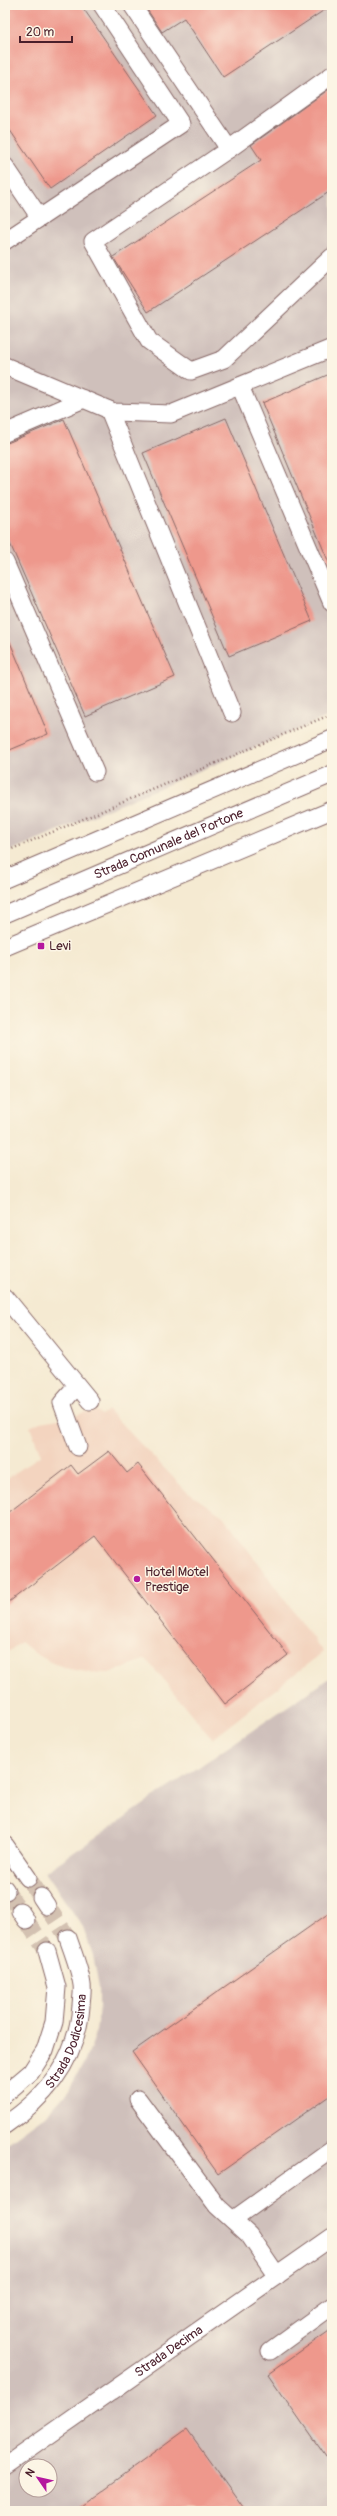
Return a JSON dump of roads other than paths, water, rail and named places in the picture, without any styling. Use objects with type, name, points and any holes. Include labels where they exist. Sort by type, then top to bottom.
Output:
[{"type":"street","points":[[5,241],[181,124],[102,5]]},
{"type":"street","points":[[132,5],[229,149]]},
{"type":"street","points":[[332,75],[229,149],[94,241],[149,340],[191,371],[224,359],[332,257]]},
{"type":"street","points":[[5,166],[40,218]]},
{"type":"street","points":[[5,366],[110,410],[171,414],[332,348]]},
{"type":"street","points":[[240,386],[332,603]]},
{"type":"street","points":[[5,433],[84,399]]},
{"type":"street","points":[[110,410],[232,713]]},
{"type":"street","points":[[5,562],[95,772]]},
{"type":"street","points":[[5,879],[332,739]]},
{"type":"street","name":"Strada Comunale del Portone","points":[[5,914],[332,774]]},
{"type":"street","points":[[5,946],[332,810]]},
{"type":"street","points":[[5,1297],[90,1401]]},
{"type":"street","points":[[78,1386],[62,1404],[78,1447]]},
{"type":"street","points":[[5,1845],[28,1878]]},
{"type":"street","name":"Strada Dodicesima","points":[[5,2125],[24,2112],[52,2085],[68,2058],[79,2028],[82,1985],[68,1938]]},
{"type":"street","name":"Strada Dodicesima","points":[[5,2094],[31,2072],[45,2050],[54,2022],[57,1987],[47,1951]]},
{"type":"street","points":[[138,2099],[217,2206],[249,2235],[278,2276]]},
{"type":"street","points":[[233,2220],[332,2149]]},
{"type":"street","name":"Strada Decima","points":[[5,2466],[332,2237]]},
{"type":"street","points":[[270,2351],[332,2306]]},
{"type":"tunnel","points":[[28,1878],[41,1897]]},
{"type":"tunnel","points":[[6,1891],[20,1911]]},
{"type":"tunnel","points":[[47,1906],[68,1938]]},
{"type":"tunnel","points":[[26,1920],[47,1951]]},
{"type":"place","name":"Levi","points":[[41,946]]},
{"type":"place","name":"Hotel Motel Prestige","points":[[137,1579]]}]
